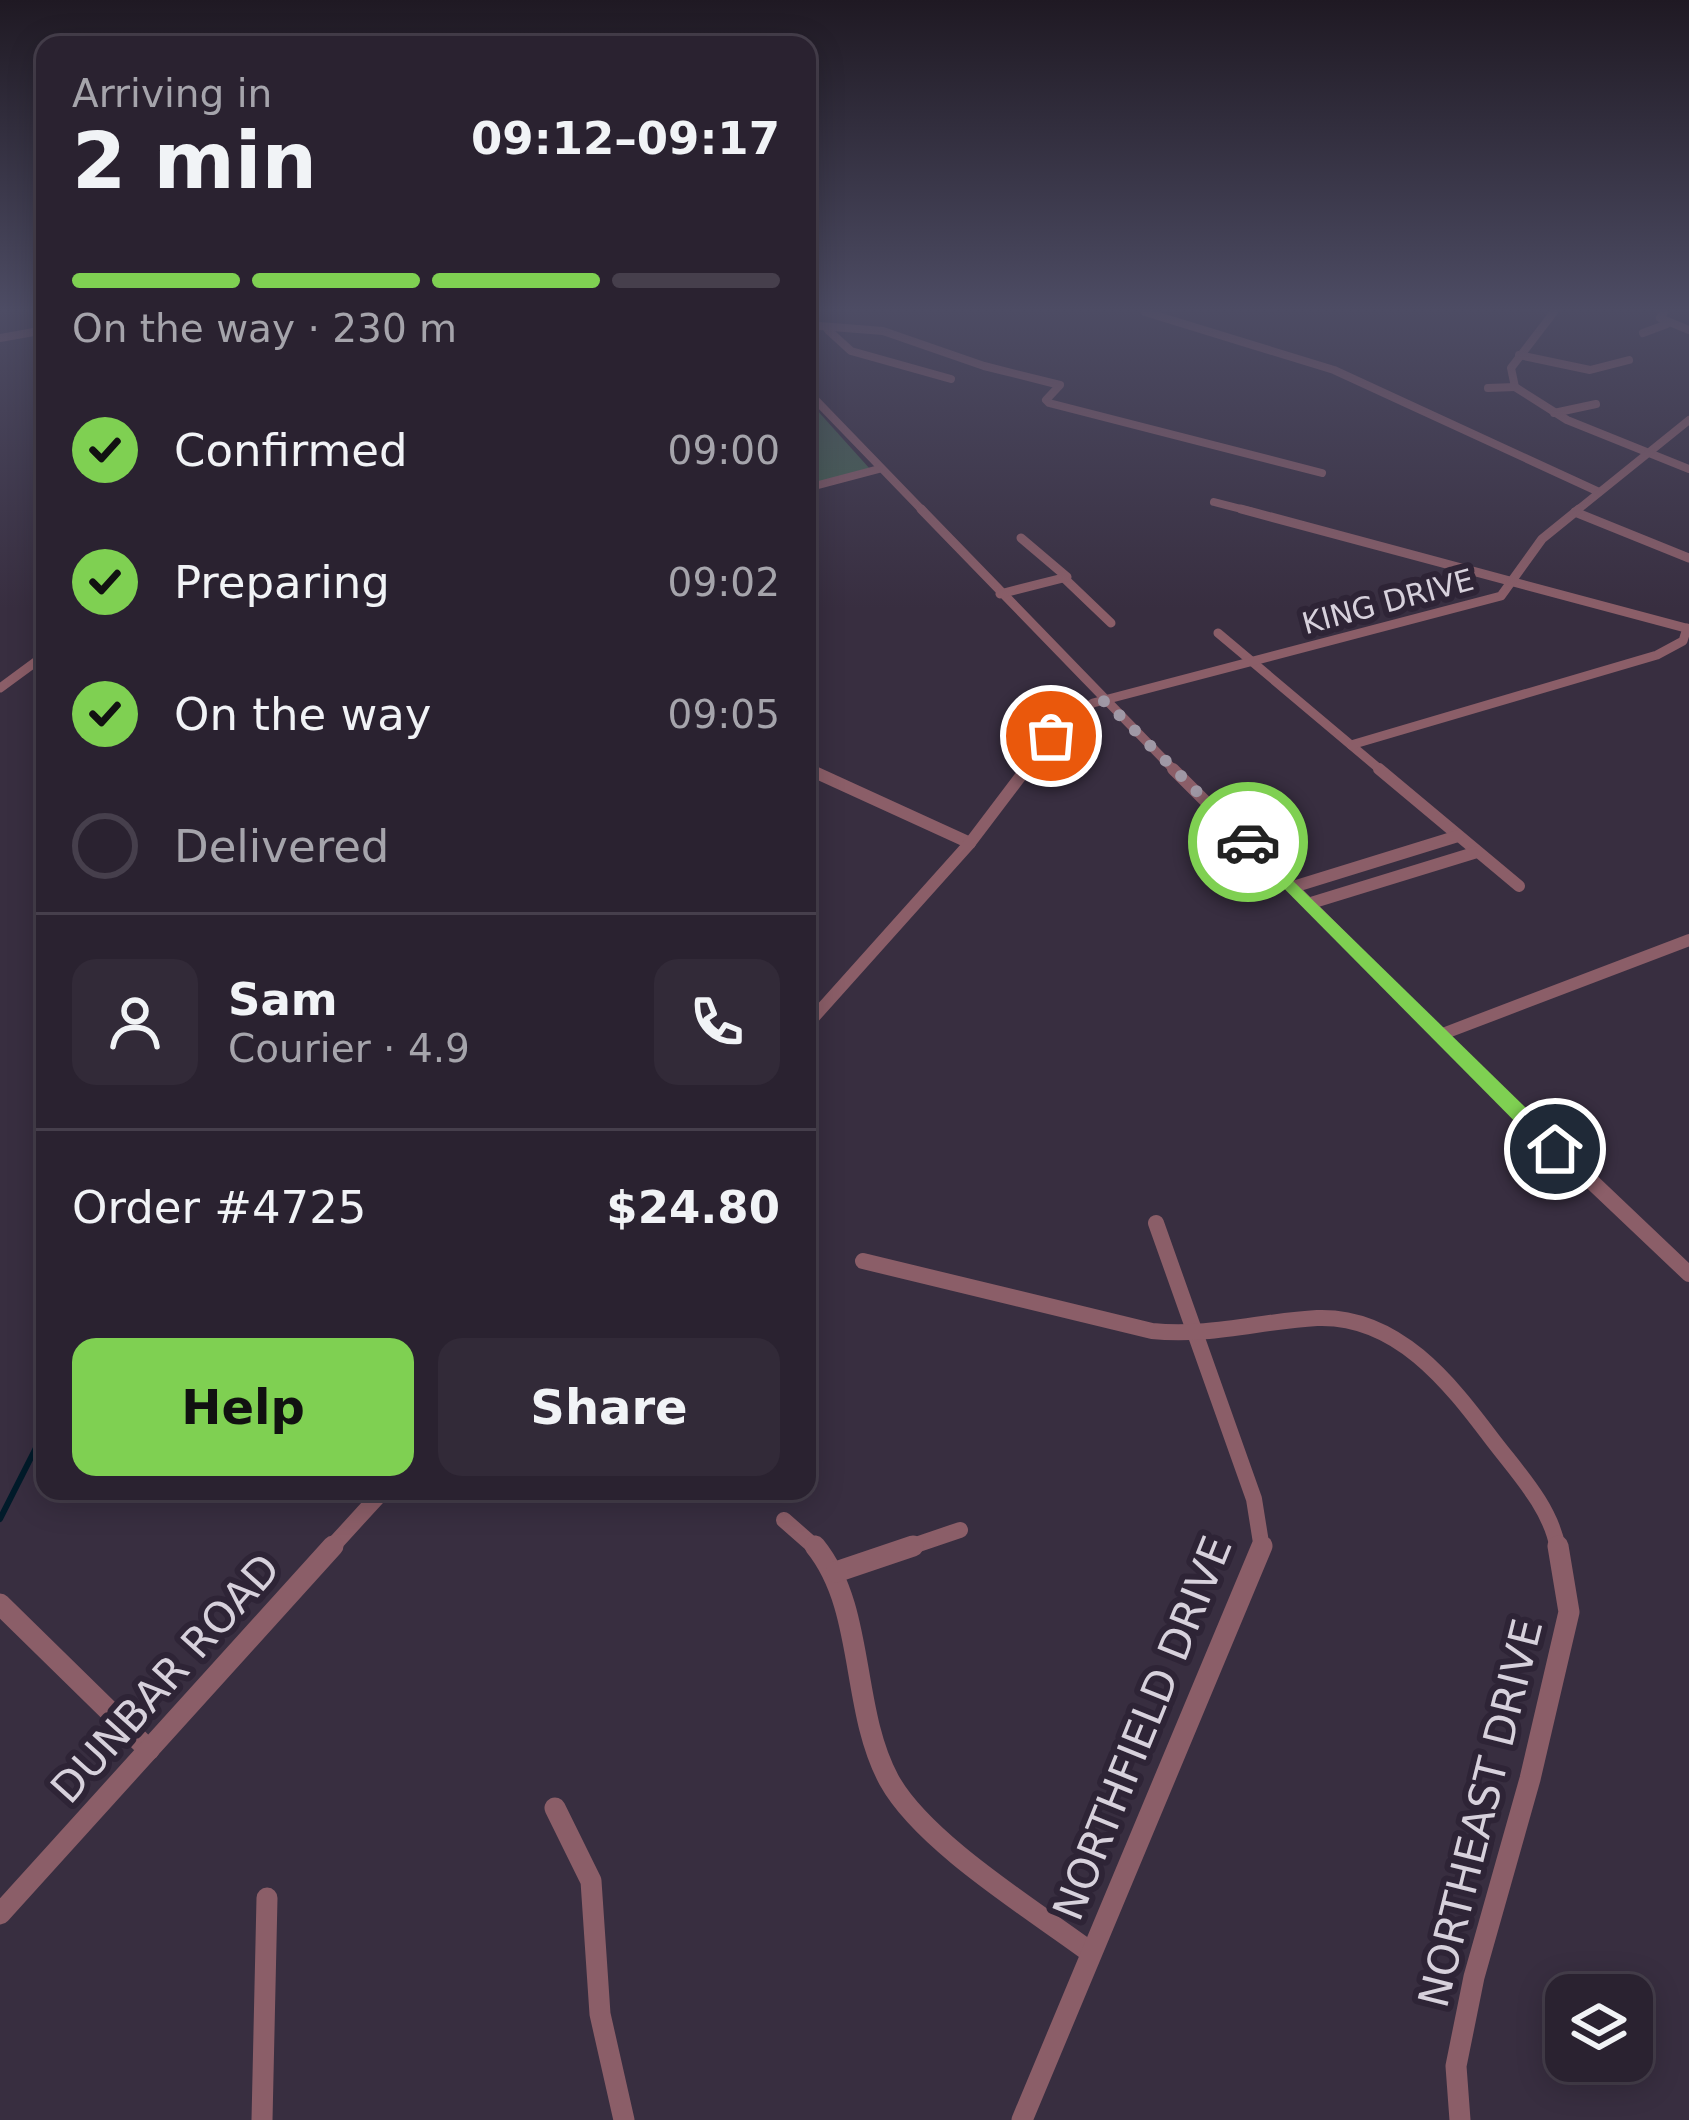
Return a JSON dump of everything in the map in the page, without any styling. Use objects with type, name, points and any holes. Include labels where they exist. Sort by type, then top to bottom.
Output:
[{"type":"street","points":[[825,411],[1105,701],[1612,1206],[1689,1274]]},
{"type":"street","points":[[1080,411],[1322,473]]},
{"type":"street","points":[[1423,411],[1599,492]]},
{"type":"street","points":[[1551,411],[1689,470]]},
{"type":"street","points":[[1554,413],[1564,411]]},
{"type":"street","name":"KING DRIVE","points":[[1105,701],[1490,601],[1515,581],[1542,539],[1689,420]]},
{"type":"street","points":[[816,486],[879,469]]},
{"type":"street","points":[[1214,502],[1688,629],[1683,640],[1657,655],[1351,745]]},
{"type":"street","points":[[1576,512],[1689,558]]},
{"type":"street","points":[[1022,538],[1111,623]]},
{"type":"street","points":[[1000,594],[1064,578]]},
{"type":"street","points":[[1218,633],[1519,886]]},
{"type":"street","points":[[1,686],[36,661]]},
{"type":"street","points":[[816,1015],[970,843],[1058,726],[1078,710],[1105,701]]},
{"type":"street","points":[[816,772],[970,843]]},
{"type":"street","points":[[1293,886],[1458,836]]},
{"type":"street","points":[[1311,903],[1477,852]]},
{"type":"street","points":[[1440,1035],[1689,940]]},
{"type":"street","name":"NORTHFIELD DRIVE","points":[[1022,2120],[1262,1548],[1254,1499],[1156,1223]]},
{"type":"street","name":"NORTHEAST DRIVE","points":[[862,1261],[1119,1324],[1192,1335],[1320,1318],[1358,1322],[1396,1337],[1455,1390],[1538,1500],[1556,1540],[1569,1612],[1474,1978],[1456,2066],[1460,2120]]},
{"type":"street","name":"DUNBAR ROAD","points":[[0,1914],[375,1500]]},
{"type":"street","points":[[784,1520],[810,1540],[836,1572],[858,1684],[889,1780],[945,1844],[1090,1952]]},
{"type":"street","points":[[836,1572],[960,1530]]},
{"type":"street","points":[[0,1604],[149,1750]]},
{"type":"street","points":[[555,1808],[592,1881],[601,2014],[624,2120]]},
{"type":"street","points":[[262,2120],[267,1898]]},
{"type":"green space","points":[[816,411],[818,411],[870,469],[816,483]]},
{"type":"waterway","points":[[0,1519],[36,1448]]},
{"type":"way so far","points":[[1051,736],[1078,710],[1105,701],[1248,842]]},
{"type":"route","points":[[1248,842],[1555,1149]]}]
